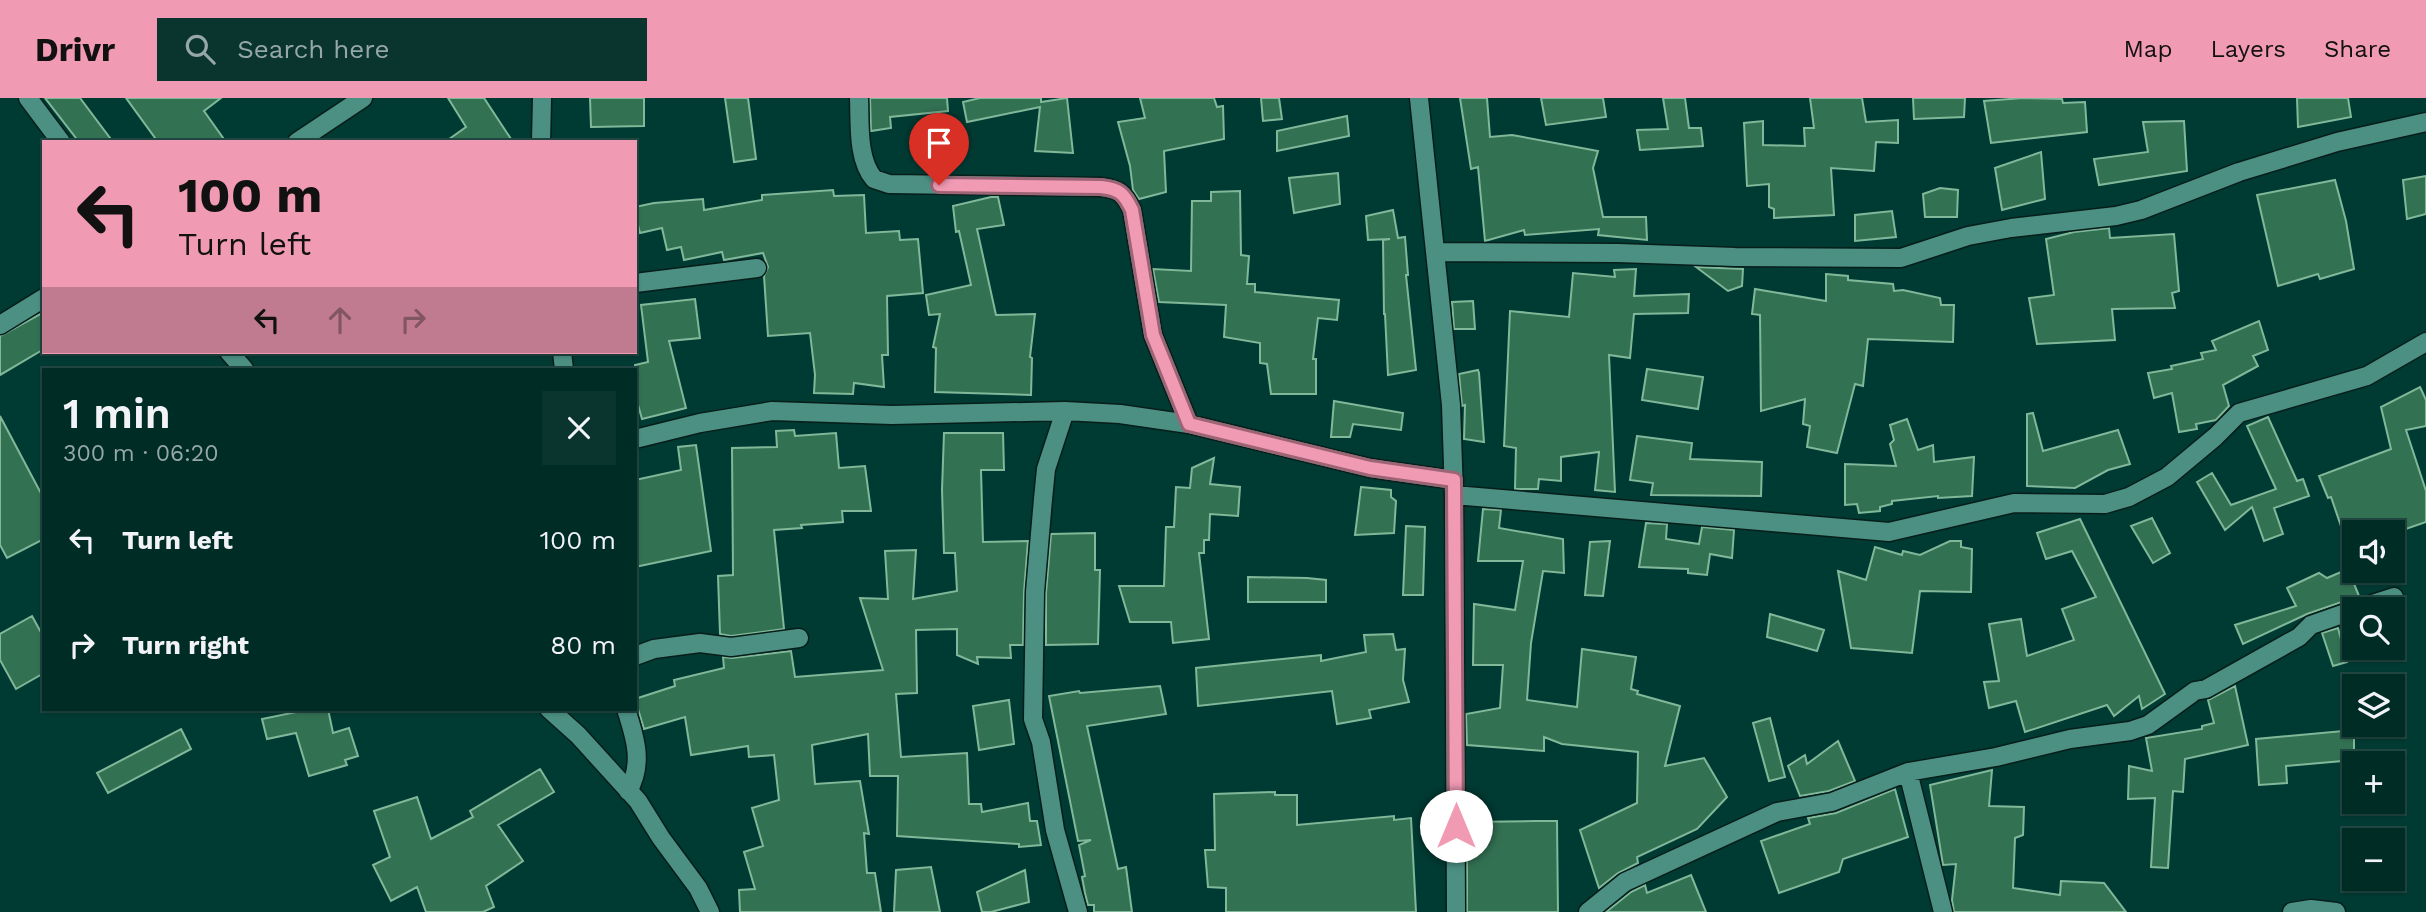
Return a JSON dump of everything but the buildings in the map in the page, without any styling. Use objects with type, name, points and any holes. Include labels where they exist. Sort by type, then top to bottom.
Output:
[{"type":"street","points":[[28,98],[60,140]]},
{"type":"street","points":[[300,140],[363,98]]},
{"type":"street","points":[[541,140],[542,98]]},
{"type":"street","points":[[859,98],[865,161],[874,179],[889,184],[1101,187],[1118,190],[1125,196],[1132,210],[1153,335],[1189,424]]},
{"type":"street","points":[[1419,98],[1451,405],[1454,487],[1456,912]]},
{"type":"street","points":[[1437,252],[1901,258],[1927,252],[1968,236],[2140,211],[2239,172],[2337,142],[2426,122]]},
{"type":"street","points":[[637,283],[757,268]]},
{"type":"street","points":[[0,325],[42,299]]},
{"type":"street","points":[[637,439],[772,411],[892,415],[1065,411],[1120,414],[1189,424],[1454,487],[1856,531],[1889,532],[2014,503],[2105,503],[2129,497],[2167,477],[2216,437],[2239,413],[2367,376],[2426,342]]},
{"type":"street","points":[[231,354],[243,368]]},
{"type":"street","points":[[1065,411],[1046,469],[1035,592],[1033,719],[1041,742],[1055,830],[1078,912]]},
{"type":"street","points":[[1588,912],[1625,883],[1777,812],[1832,802],[1908,772],[1996,757],[2070,739],[2130,731],[2148,725],[2196,691],[2206,689],[2299,637],[2311,625],[2342,615]]},
{"type":"street","points":[[637,655],[654,649],[701,643],[731,647],[799,638]]},
{"type":"street","points":[[551,711],[578,735],[638,801],[698,888],[710,912]]},
{"type":"street","points":[[626,711],[637,758],[636,778],[628,791]]},
{"type":"street","points":[[1908,772],[1943,912]]},
{"type":"street","points":[[2292,912],[2311,909],[2336,912]]},
{"type":"route","points":[[939,185],[1101,187],[1118,190],[1125,196],[1132,210],[1153,335],[1189,424],[1370,468],[1454,480],[1456,826]]}]
